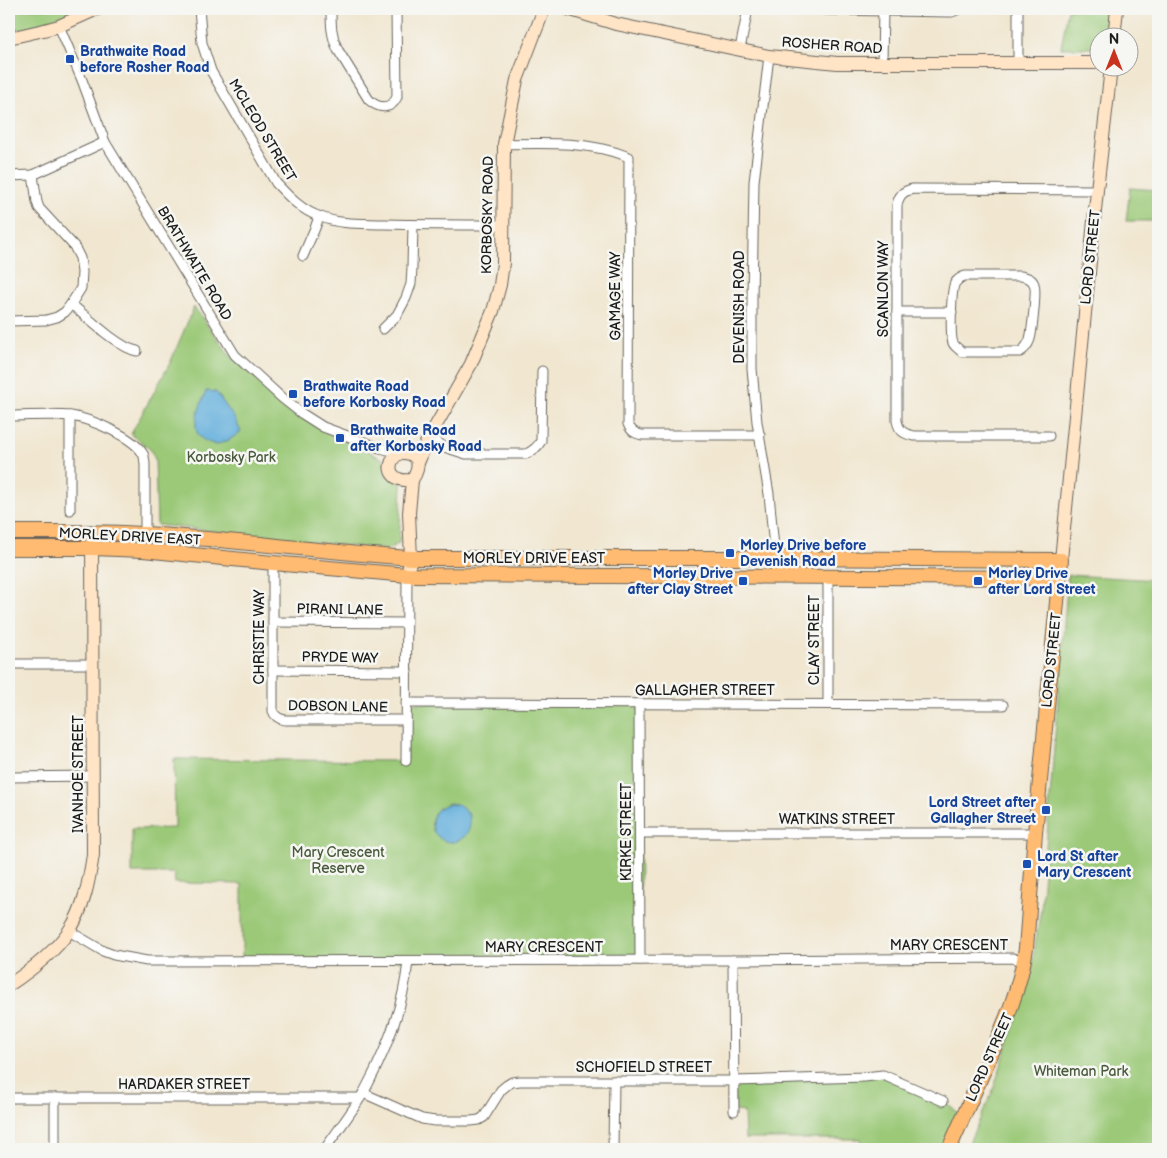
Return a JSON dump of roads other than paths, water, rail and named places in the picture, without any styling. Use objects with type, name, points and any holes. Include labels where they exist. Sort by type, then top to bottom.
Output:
[{"type":"main road","name":"MORLEY DRIVE EAST","points":[[9,532],[146,534],[407,558],[1061,560]]},
{"type":"main road","name":"MORLEY DRIVE EAST","points":[[9,548],[143,550],[407,575],[1059,578]]},
{"type":"main road","name":"LORD STREET","points":[[949,1149],[1009,1015],[1024,963],[1061,560]]},
{"type":"street","points":[[9,38],[59,26],[97,9]]},
{"type":"street","name":"MCLEOD STREET","points":[[200,9],[202,43],[211,71],[276,182],[288,197],[298,205],[319,217],[335,222],[413,225],[503,225]]},
{"type":"street","points":[[331,9],[334,42],[370,100],[378,107],[390,105],[397,97],[396,9]]},
{"type":"street","name":"KORBOSKY ROAD","points":[[418,463],[429,439],[471,364],[493,311],[500,285],[503,263],[504,144],[516,80],[544,9]]},
{"type":"street","name":"ROSHER ROAD","points":[[568,9],[616,24],[769,56],[836,63],[1090,63]]},
{"type":"street","points":[[740,49],[748,9]]},
{"type":"street","points":[[819,9],[952,12],[959,9]]},
{"type":"street","points":[[1018,9],[1018,63]]},
{"type":"street","points":[[1115,28],[1117,9]]},
{"type":"street","points":[[882,10],[882,63]]},
{"type":"street","name":"BRATHWAITE ROAD","points":[[59,26],[105,142],[235,355],[282,398],[323,427],[399,455]]},
{"type":"street","name":"DEVENISH ROAD","points":[[769,56],[754,182],[752,369],[775,558]]},
{"type":"street","name":"LORD STREET","points":[[1061,560],[1110,78]]},
{"type":"street","points":[[9,176],[33,175],[105,142]]},
{"type":"street","name":"GAMAGE WAY","points":[[504,144],[570,144],[618,153],[628,157],[628,424],[631,430],[636,434],[760,435]]},
{"type":"street","points":[[9,321],[46,320],[57,317],[65,312],[81,288],[82,272],[80,258],[74,246],[39,208],[33,175]]},
{"type":"street","name":"SCANLON WAY","points":[[1049,436],[914,436],[901,431],[897,421],[898,198],[906,190],[913,189],[1097,190]]},
{"type":"street","points":[[303,256],[319,217]]},
{"type":"street","points":[[383,329],[397,315],[411,284],[413,225]]},
{"type":"street","points":[[965,276],[1021,276],[1029,278],[1034,283],[1036,292],[1030,339],[1025,348],[1020,352],[962,352],[953,344],[952,312],[954,284],[959,278],[965,276]]},
{"type":"street","points":[[71,304],[120,344],[137,351]]},
{"type":"street","points":[[897,312],[952,312]]},
{"type":"street","points":[[407,480],[399,479],[390,470],[399,455],[429,439],[444,447],[466,454],[526,454],[532,452],[541,441],[542,371]]},
{"type":"street","points":[[9,416],[70,416],[90,420],[124,436],[144,456],[146,534]]},
{"type":"street","points":[[70,416],[70,510]]},
{"type":"street","points":[[399,455],[414,456],[418,463],[417,472],[407,480],[402,508],[407,558],[406,761]]},
{"type":"street","name":"IVANHOE STREET","points":[[9,985],[34,967],[63,939],[81,907],[91,868],[93,855],[92,532]]},
{"type":"street","name":"CHRISTIE WAY","points":[[273,563],[273,711]]},
{"type":"street","name":"CLAY STREET","points":[[828,576],[828,704]]},
{"type":"street","name":"PIRANI LANE","points":[[273,622],[407,623]]},
{"type":"street","points":[[9,664],[92,664]]},
{"type":"street","name":"PRYDE WAY","points":[[273,670],[407,671]]},
{"type":"street","name":"GALLAGHER STREET","points":[[406,703],[1003,705]]},
{"type":"street","name":"KIRKE STREET","points":[[639,704],[640,960]]},
{"type":"street","name":"DOBSON LANE","points":[[273,711],[275,716],[285,720],[406,720]]},
{"type":"street","points":[[9,777],[93,776]]},
{"type":"street","name":"WATKINS STREET","points":[[640,833],[1035,833]]},
{"type":"street","name":"MARY CRESCENT","points":[[69,930],[103,951],[114,955],[148,961],[1013,958],[1024,963]]},
{"type":"street","points":[[733,960],[734,1112]]},
{"type":"street","points":[[325,1149],[361,1096],[384,1051],[404,990],[408,961]]},
{"type":"street","name":"SCHOFIELD STREET","points":[[361,1096],[422,1120],[471,1121],[484,1117],[501,1090],[512,1082],[520,1081],[734,1082],[883,1075],[943,1101]]},
{"type":"street","points":[[613,1149],[614,1081]]},
{"type":"street","name":"HARDAKER STREET","points":[[9,1098],[361,1096]]},
{"type":"street","points":[[55,1098],[55,1149]]},
{"type":"water","points":[[206,391],[216,392],[235,419],[241,432],[229,440],[216,445],[201,438],[196,428],[197,415]]},
{"type":"water","points":[[451,804],[465,809],[470,823],[465,837],[451,842],[437,837],[432,823],[437,809]]},
{"type":"place","name":"Brathwaite Road before Rosher Road","points":[[70,59]]},
{"type":"place","name":"Brathwaite Road before Korbosky Road","points":[[293,394]]},
{"type":"place","name":"Brathwaite Road after Korbosky Road","points":[[340,438]]},
{"type":"place","name":"Morley Drive before Devenish Road","points":[[730,553]]},
{"type":"place","name":"Morley Drive after Clay Street","points":[[743,581]]},
{"type":"place","name":"Morley Drive after Lord Street","points":[[978,581]]},
{"type":"place","name":"Lord Street after Gallagher Street","points":[[1046,810]]},
{"type":"place","name":"Lord St after Mary Crescent","points":[[1027,864]]},
{"type":"park label","name":"Korbosky Park","points":[[231,457]]},
{"type":"park label","name":"Mary Crescent Reserve","points":[[338,860]]},
{"type":"park label","name":"Whiteman Park","points":[[1081,1071]]}]
